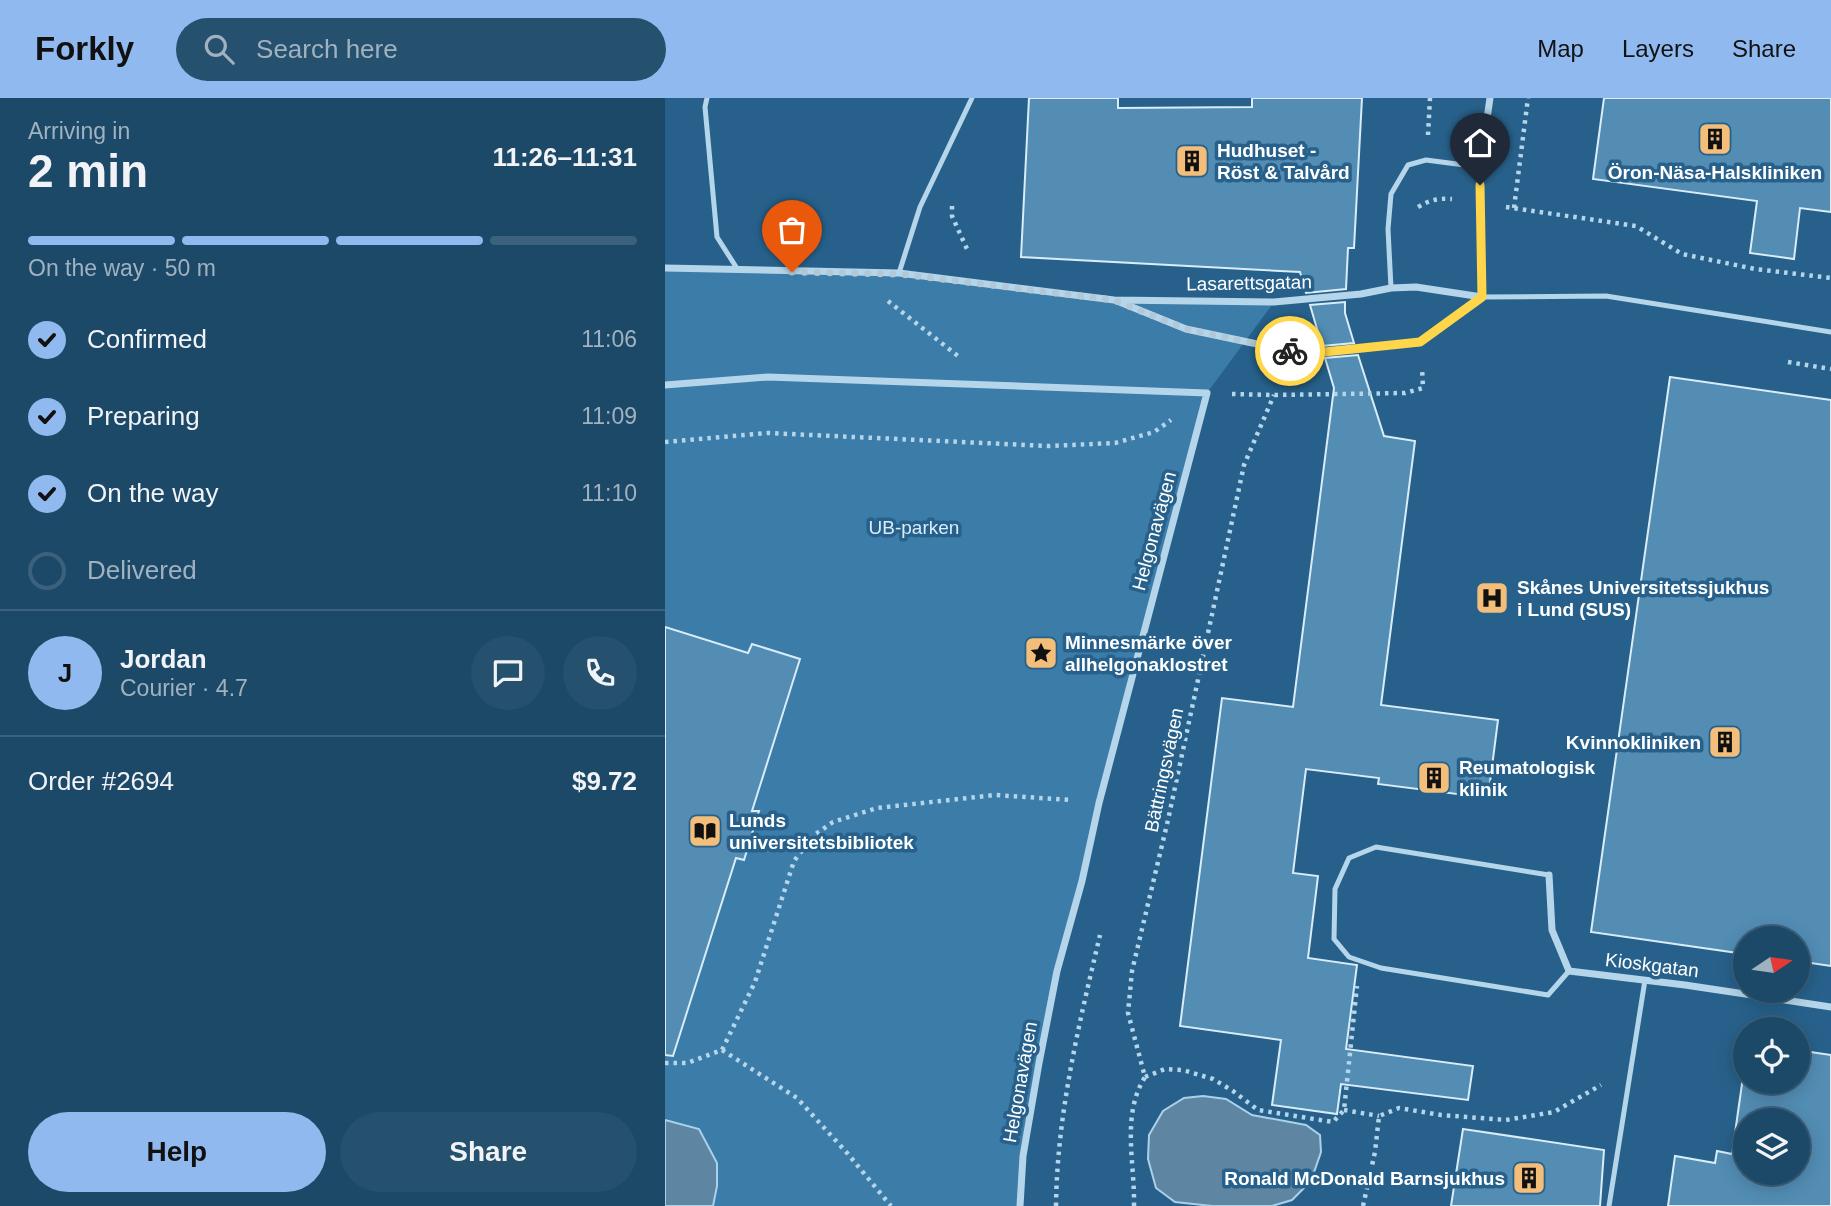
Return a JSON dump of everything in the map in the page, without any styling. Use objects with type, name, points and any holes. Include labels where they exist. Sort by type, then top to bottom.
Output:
[{"type":"street","points":[[1114,300],[1186,329],[1305,354],[1420,342],[1482,297],[1480,167],[1490,98]]},
{"type":"street","name":"Lasarettsgatan","points":[[665,268],[899,274],[1114,300],[1274,302],[1416,287],[1482,297]]},
{"type":"street","points":[[665,385],[768,377],[1207,393]]},
{"type":"street","name":"Helgonavägen","points":[[1020,1206],[1023,1156],[1057,971],[1207,393]]},
{"type":"street","points":[[1549,875],[1552,930],[1569,971]]},
{"type":"street","name":"Kioskgatan","points":[[1569,971],[1831,1007]]},
{"type":"lane","points":[[706,98],[717,237],[739,271]]},
{"type":"lane","points":[[899,274],[920,207],[972,98]]},
{"type":"lane","points":[[1391,288],[1388,229],[1391,194],[1408,165],[1426,160],[1480,167]]},
{"type":"lane","name":"Lasarettsgatan","points":[[1482,297],[1606,296],[1831,332]]},
{"type":"lane","points":[[1549,875],[1376,847],[1349,858],[1335,889],[1334,939],[1349,957],[1381,968],[1548,995],[1569,971]]},
{"type":"lane","points":[[1609,1206],[1645,980]]},
{"type":"path","points":[[1528,98],[1514,208],[1636,226],[1682,254],[1755,269],[1831,278]]},
{"type":"path","points":[[1788,362],[1831,369]]},
{"type":"path","points":[[1220,393],[1405,393],[1423,388]]},
{"type":"path","points":[[665,442],[768,433],[1048,446],[1115,443],[1154,432],[1207,393]]},
{"type":"path","name":"Bättringsvägen","points":[[1145,1077],[1128,1013],[1132,971],[1168,820],[1244,465],[1273,395]]},
{"type":"path","points":[[665,1063],[687,1063],[722,1050],[755,982],[794,861],[814,836],[833,822],[877,808],[995,795],[1099,803]]},
{"type":"path","points":[[1134,1206],[1130,1134],[1133,1105],[1145,1077],[1165,1069],[1183,1070],[1213,1079],[1258,1110],[1333,1122],[1344,1110],[1360,961]]},
{"type":"path","points":[[722,1050],[797,1098],[891,1206]]},
{"type":"path","points":[[1344,1110],[1378,1116],[1399,1108],[1441,1115],[1506,1120],[1554,1112],[1615,1078],[1632,1059]]},
{"type":"path","points":[[1363,1206],[1375,1152],[1378,1116]]},
{"type":"green space","name":"UB-parken","points":[[665,268],[899,273],[1114,300],[1274,302],[1207,393],[1057,971],[1023,1156],[1020,1206],[665,1206]]},
{"type":"shaded area","points":[[1203,1096],[1226,1099],[1252,1115],[1306,1125],[1320,1135],[1321,1152],[1311,1181],[1292,1200],[1272,1206],[1212,1206],[1175,1202],[1156,1188],[1148,1159],[1149,1135],[1163,1111],[1184,1098]]},
{"type":"shaded area","points":[[665,1120],[699,1129],[717,1163],[717,1186],[713,1206],[665,1206]]},
{"type":"building","name":"Hudhuset - Röst & Talvård","points":[[1029,98],[1118,98],[1118,108],[1252,107],[1252,98],[1362,98],[1354,248],[1348,248],[1346,289],[1306,293],[1300,272],[1021,257]]},
{"type":"building","name":"Öron-Näsa-Halskliniken","points":[[1604,98],[1831,98],[1831,212],[1800,208],[1794,259],[1750,253],[1757,201],[1593,179]]},
{"type":"building","points":[[1345,302],[1345,313],[1354,343],[1322,346],[1310,305]]},
{"type":"building","name":"Reumatologisk klinik","points":[[1358,355],[1384,436],[1415,441],[1381,705],[1498,720],[1488,798],[1378,784],[1379,778],[1306,769],[1293,873],[1318,876],[1308,958],[1357,965],[1346,1049],[1473,1066],[1468,1100],[1341,1084],[1337,1114],[1272,1105],[1281,1040],[1180,1026],[1222,698],[1293,707],[1334,388],[1325,358]]},
{"type":"building","name":"Kvinnokliniken","points":[[1670,377],[1831,400],[1831,966],[1810,963],[1810,926],[1733,926],[1733,952],[1591,932]]},
{"type":"building","name":"Lunds universitetsbibliotek","points":[[665,627],[748,653],[752,644],[800,659],[752,811],[759,811],[744,860],[736,858],[673,1056],[665,1055]]},
{"type":"building","points":[[1810,1052],[1831,1055],[1831,1206],[1668,1206],[1675,1156],[1715,1163],[1717,1151],[1732,1154],[1733,1147],[1733,1185],[1810,1185],[1810,1108],[1739,1108],[1741,1094],[1810,1094]]},
{"type":"building","name":"Ronald McDonald Barnsjukhus","points":[[1463,1129],[1604,1150],[1600,1206],[1451,1206]]},
{"type":"way so far","points":[[792,272],[927,276],[1114,300],[1186,329],[1290,351]]},
{"type":"place","name":"Öron-Näsa-Halskliniken","points":[[1715,139]]},
{"type":"place","name":"Hudhuset - Röst & Talvård","points":[[1192,161]]},
{"type":"place","name":"Skånes Universitetssjukhus i Lund (SUS)","points":[[1492,598]]},
{"type":"place","name":"Minnesmärke över allhelgonaklostret","points":[[1041,653]]},
{"type":"place","name":"Kvinnokliniken","points":[[1725,742]]},
{"type":"place","name":"Reumatologisk klinik","points":[[1434,778]]},
{"type":"place","name":"Lunds universitetsbibliotek","points":[[705,831]]},
{"type":"place","name":"Ronald McDonald Barnsjukhus","points":[[1529,1178]]},
{"type":"route","points":[[1290,351],[1305,354],[1420,342],[1482,297],[1480,185]]}]
